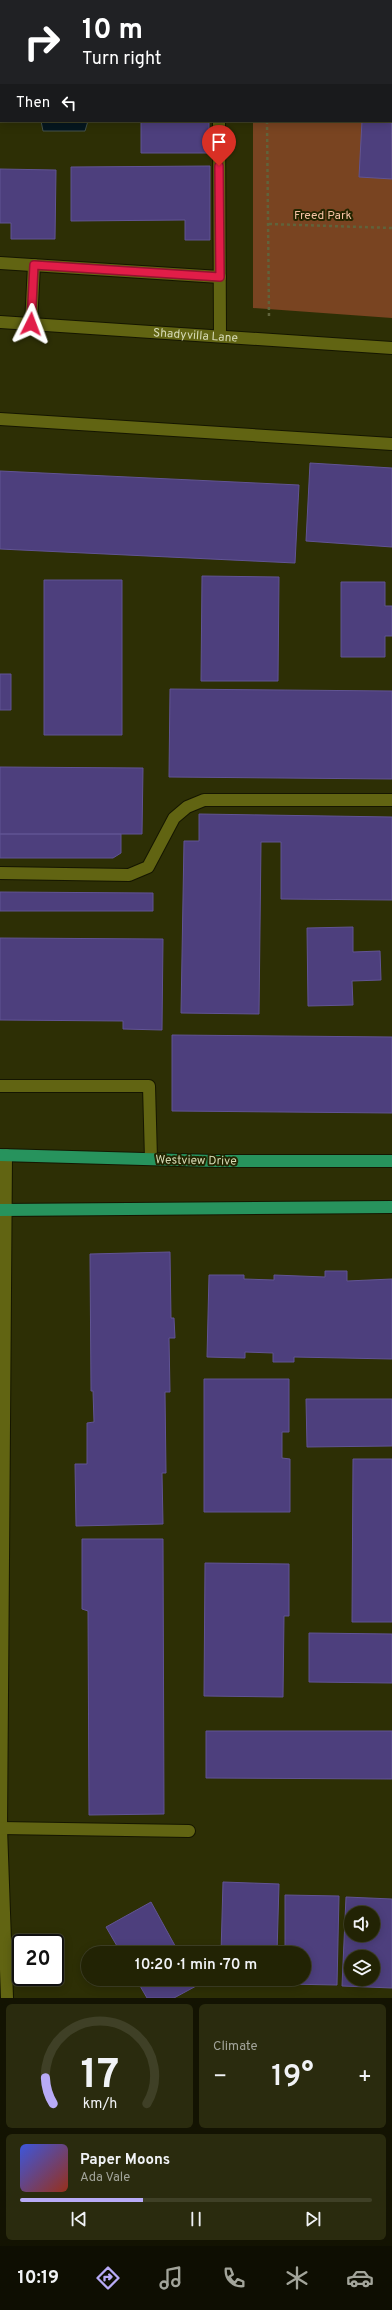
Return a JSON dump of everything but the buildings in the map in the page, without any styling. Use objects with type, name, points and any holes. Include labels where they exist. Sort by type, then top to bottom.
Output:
[{"type":"main road","name":"Westview Drive","points":[[3,1155],[150,1159],[392,1161]]},
{"type":"main road","points":[[3,1210],[392,1207]]},
{"type":"street","points":[[219,122],[220,335]]},
{"type":"street","points":[[0,263],[220,277]]},
{"type":"street","points":[[31,324],[34,265]]},
{"type":"street","name":"Shadyvilla Lane","points":[[0,322],[220,335],[392,348]]},
{"type":"street","points":[[0,419],[392,444]]},
{"type":"street","points":[[0,873],[130,875],[148,868],[174,818],[187,807],[204,800],[392,800]]},
{"type":"street","points":[[0,1086],[149,1086],[150,1159]]},
{"type":"street","points":[[3,1155],[1,1828],[7,1998]]},
{"type":"street","points":[[1,1828],[189,1831]]},
{"type":"path","points":[[267,122],[269,224],[268,339]]},
{"type":"path","points":[[269,224],[392,228]]},
{"type":"green space","name":"Freed Park","points":[[253,122],[392,122],[392,318],[253,308]]},
{"type":"water","points":[[41,122],[88,122],[85,131],[43,131]]},
{"type":"route","points":[[31,324],[34,265],[220,277],[219,166]]}]
